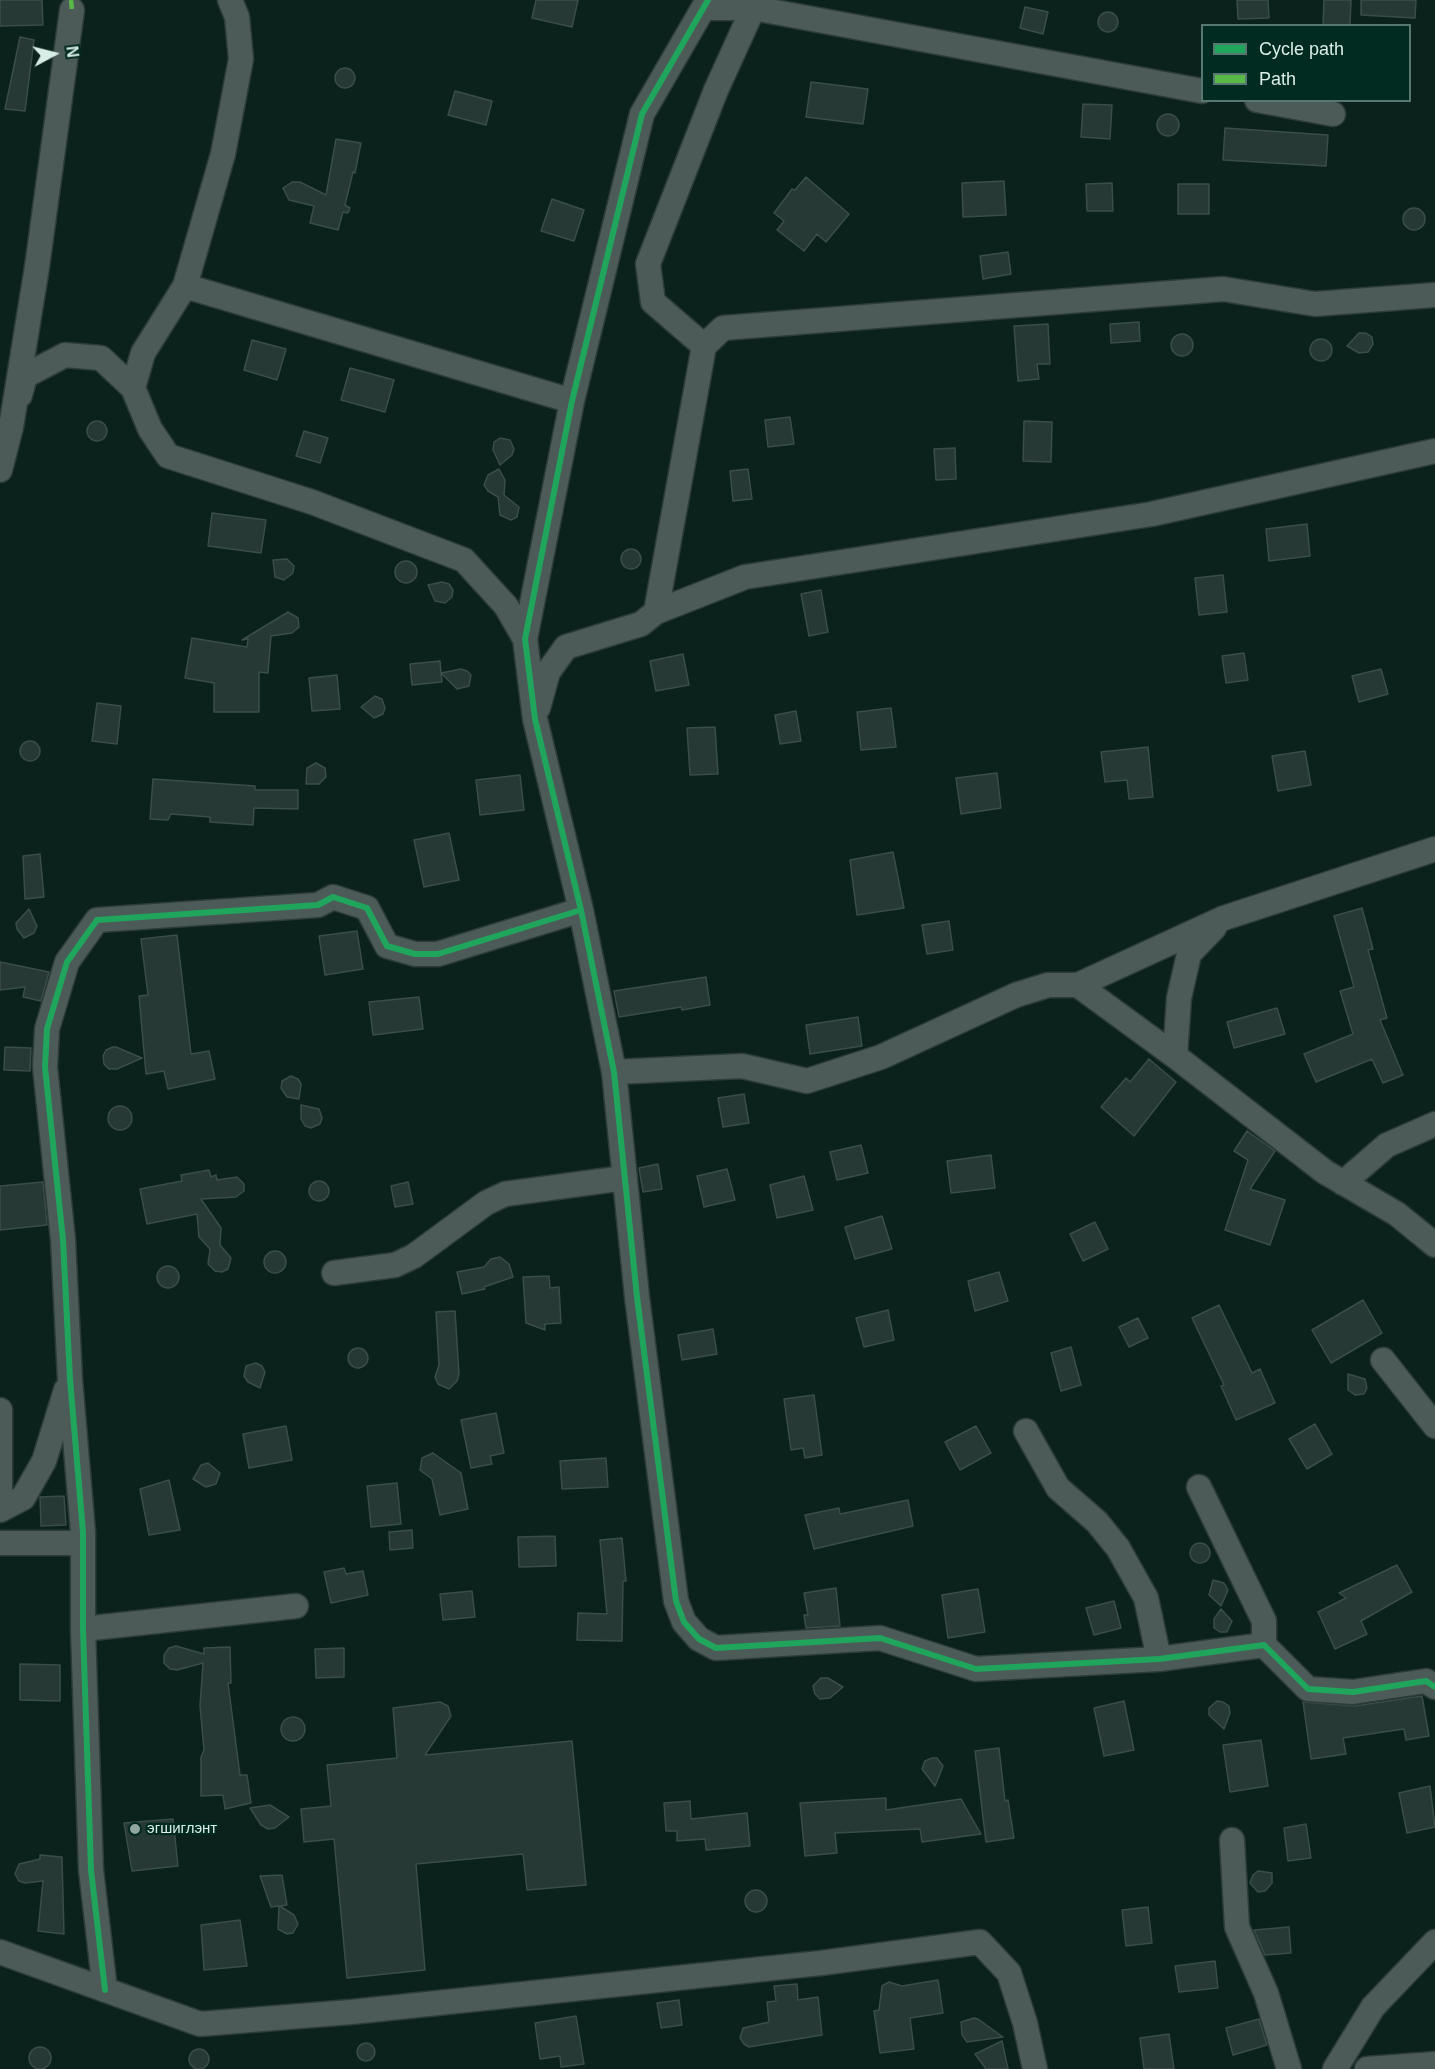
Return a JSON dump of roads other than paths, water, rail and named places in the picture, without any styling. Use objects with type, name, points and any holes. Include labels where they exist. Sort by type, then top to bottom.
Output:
[{"type":"street","points":[[133,388],[143,353],[185,286],[223,154],[241,59],[237,17],[230,0]]},
{"type":"street","points":[[1201,91],[755,4],[706,4],[642,114],[572,401],[525,639],[535,719],[581,910],[614,1072],[637,1297],[676,1601],[684,1622],[699,1639],[716,1648],[880,1638],[976,1669],[1159,1659],[1263,1645]]},
{"type":"street","points":[[705,346],[653,302],[648,264],[716,90],[755,4]]},
{"type":"street","points":[[11,427],[37,267],[72,10]]},
{"type":"street","points":[[1268,102],[1333,114]]},
{"type":"street","points":[[185,286],[572,401]]},
{"type":"street","points":[[656,612],[705,346],[723,328],[763,323],[1223,289],[1315,304],[1435,295]]},
{"type":"street","points":[[0,470],[25,376],[65,355],[101,358],[133,388],[150,429],[168,456],[312,501],[464,560],[506,606],[525,639]]},
{"type":"street","points":[[535,719],[548,672],[566,647],[641,624],[656,612],[745,577],[1152,514],[1435,451]]},
{"type":"street","points":[[614,1072],[742,1066],[807,1081],[881,1057],[1016,995],[1048,985],[1078,985],[1224,918],[1435,849]]},
{"type":"street","points":[[105,1990],[91,1870],[83,1629],[83,1543],[70,1379],[63,1240],[45,1067],[47,1029],[67,962],[97,920],[318,905],[333,897],[367,908],[387,946],[415,954],[438,954],[581,910]]},
{"type":"street","points":[[1175,1056],[1179,998],[1188,954],[1224,918]]},
{"type":"street","points":[[1078,985],[1175,1056],[1325,1172],[1397,1214],[1435,1245]]},
{"type":"street","points":[[1344,1183],[1387,1145],[1435,1124]]},
{"type":"street","points":[[334,1273],[395,1265],[414,1256],[486,1203],[505,1194],[624,1178]]},
{"type":"street","points":[[1383,1360],[1435,1426]]},
{"type":"street","points":[[0,1410],[0,1510],[23,1498],[44,1461],[70,1379]]},
{"type":"street","points":[[1026,1431],[1058,1488],[1097,1522],[1118,1548],[1146,1598],[1159,1659]]},
{"type":"street","points":[[1199,1486],[1264,1621],[1263,1645],[1308,1689],[1353,1692],[1426,1681],[1435,1687]]},
{"type":"street","points":[[0,1543],[83,1543]]},
{"type":"street","points":[[83,1629],[296,1606]]},
{"type":"street","points":[[1232,1840],[1236,1927],[1266,1993],[1289,2069]]},
{"type":"street","points":[[0,1952],[201,2024],[351,2012],[797,1965],[980,1942],[1009,1972],[1025,2023],[1035,2069]]},
{"type":"street","points":[[1335,2069],[1373,2007],[1435,1942]]},
{"type":"street","points":[[1367,2069],[1435,2064]]},
{"type":"place","name":"эгшиглэнт","points":[[135,1829]]}]
